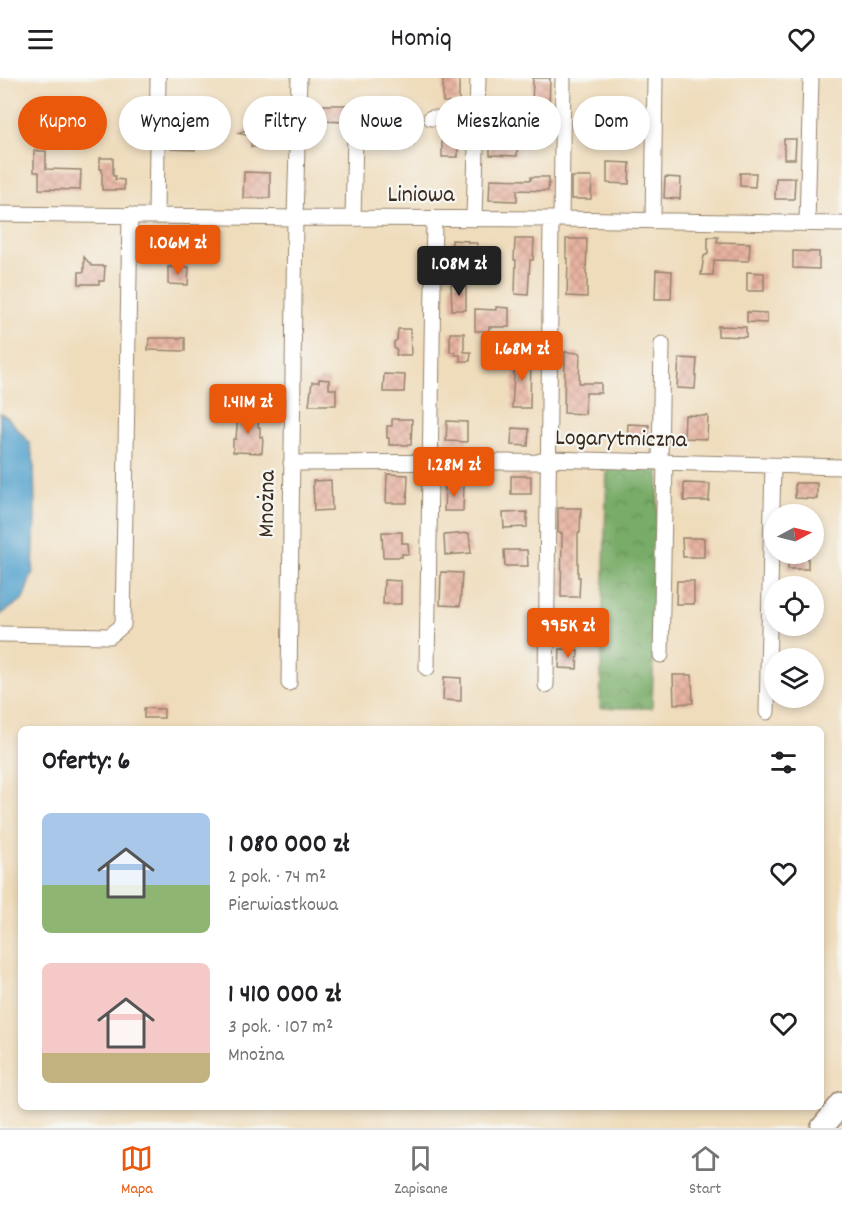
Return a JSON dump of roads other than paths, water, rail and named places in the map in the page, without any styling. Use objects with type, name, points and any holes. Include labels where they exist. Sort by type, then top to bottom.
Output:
[{"type":"highway","points":[[822,1128],[842,1103]]},
{"type":"street","points":[[156,215],[158,78]]},
{"type":"street","name":"Mnożna","points":[[289,683],[299,78]]},
{"type":"street","points":[[477,78],[477,96]]},
{"type":"street","points":[[546,685],[548,459],[563,78]]},
{"type":"street","points":[[653,220],[655,78]]},
{"type":"street","points":[[807,223],[811,78]]},
{"type":"street","points":[[431,118],[436,118]]},
{"type":"street","points":[[353,218],[355,150]]},
{"type":"street","points":[[474,219],[475,150]]},
{"type":"street","name":"Liniowa","points":[[0,214],[842,224]]},
{"type":"street","points":[[0,634],[110,636],[123,625],[130,215]]},
{"type":"street","points":[[427,668],[434,219]]},
{"type":"street","points":[[661,655],[663,344]]},
{"type":"street","name":"Logarytmiczna","points":[[291,463],[538,462],[548,459],[842,467]]},
{"type":"street","points":[[767,712],[773,466]]},
{"type":"water","points":[[0,413],[7,417],[29,442],[34,462],[35,515],[33,571],[23,599],[0,615]]}]
